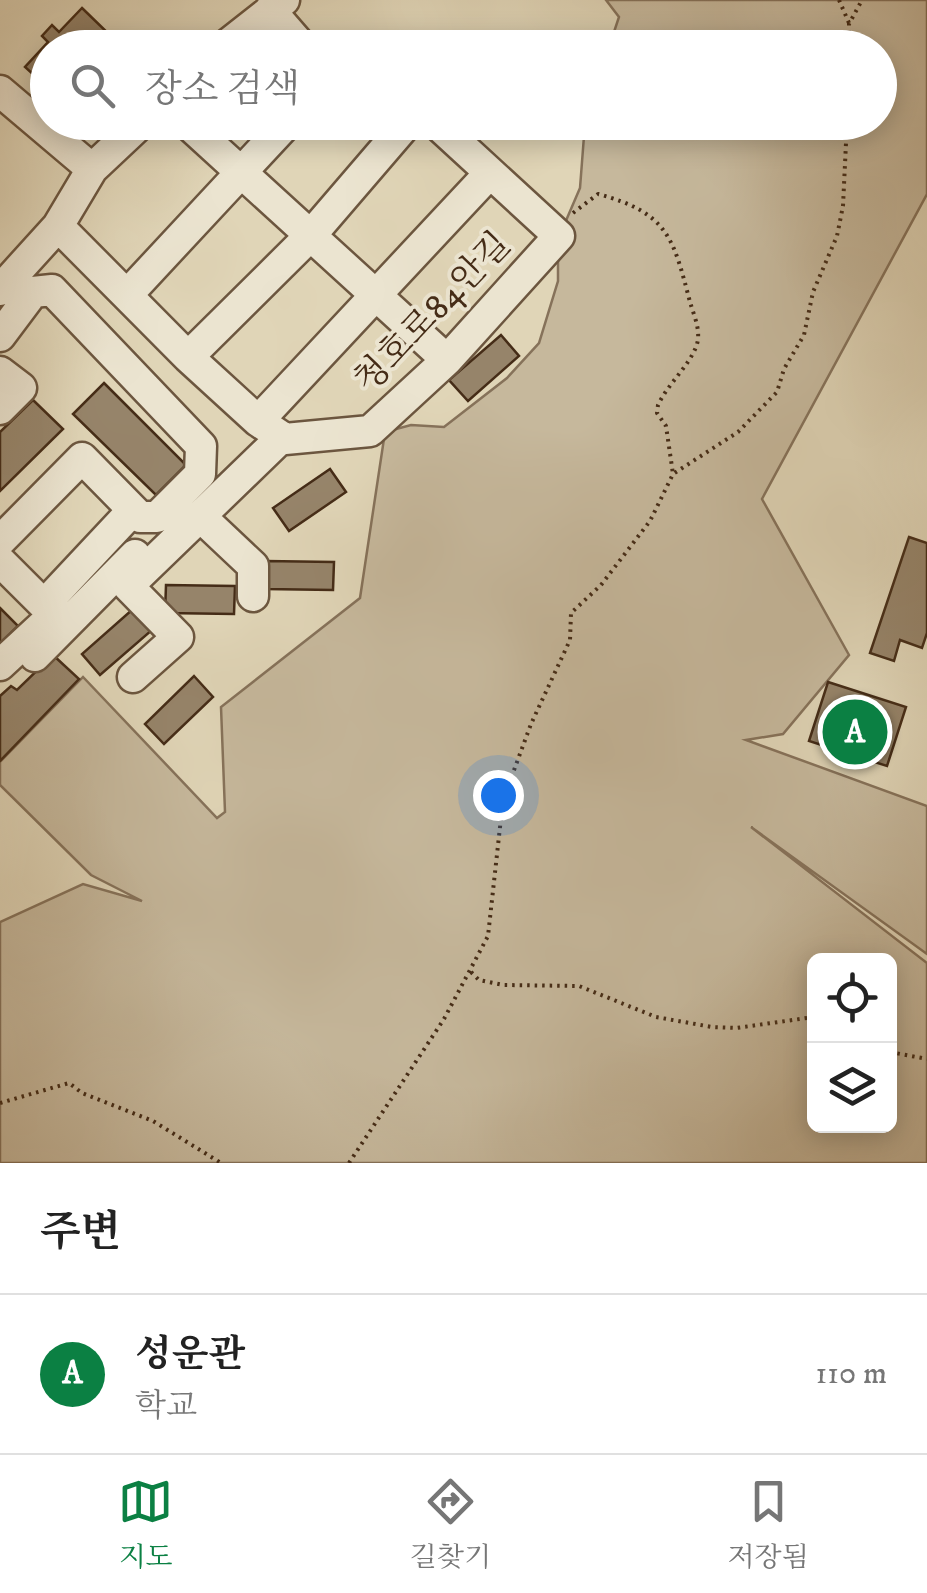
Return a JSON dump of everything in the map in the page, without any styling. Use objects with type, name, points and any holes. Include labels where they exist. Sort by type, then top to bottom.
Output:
[{"type":"street","points":[[246,30],[277,5],[293,30]]},
{"type":"street","points":[[0,92],[30,117]]},
{"type":"street","points":[[57,140],[92,170]]},
{"type":"street","points":[[0,290],[58,226],[92,170],[123,140]]},
{"type":"street","points":[[207,140],[447,360]]},
{"type":"street","points":[[127,295],[271,140]]},
{"type":"street","points":[[188,357],[312,235],[393,140]]},
{"type":"street","name":"청호로84안길","points":[[268,428],[370,431],[447,360],[559,236],[454,140]]},
{"type":"street","name":"청호로84안길","points":[[35,656],[268,428],[378,294],[489,174]]},
{"type":"street","points":[[58,226],[188,357],[268,428],[200,516],[128,586],[178,637],[133,678]]},
{"type":"street","points":[[0,336],[33,292],[52,290],[201,446],[200,474],[156,516],[140,517],[82,458],[0,541]]},
{"type":"street","points":[[0,372],[21,388],[0,409]]},
{"type":"street","points":[[44,605],[133,510]]},
{"type":"street","points":[[200,516],[253,566],[253,596]]},
{"type":"street","points":[[0,561],[44,605],[46,622],[0,666]]},
{"type":"path","points":[[839,0],[849,30]]},
{"type":"path","points":[[849,24],[862,0]]},
{"type":"path","points":[[349,1163],[444,1019],[488,936],[503,800],[530,724],[570,640],[571,613],[601,585],[650,521],[673,474],[738,432],[777,392],[784,368],[804,336],[813,292],[837,236],[847,140]]},
{"type":"path","points":[[554,232],[598,194],[628,202],[666,230],[676,245],[698,336],[694,352],[658,405],[657,414],[666,426],[673,474]]},
{"type":"path","points":[[469,971],[479,980],[503,985],[578,986],[656,1016],[712,1027],[736,1028],[807,1018]]},
{"type":"path","points":[[897,1053],[927,1059]]},
{"type":"path","points":[[0,1103],[69,1083],[82,1093],[153,1121],[221,1163]]},
{"type":"shaded area","points":[[606,0],[927,0],[927,194],[762,499],[849,655],[783,734],[746,740],[927,806],[927,954],[751,827],[927,963],[927,1163],[0,1163],[0,922],[83,884],[142,901],[91,875],[0,785],[0,762],[83,677],[217,818],[225,812],[221,707],[360,598],[385,432],[411,425],[444,427],[507,378],[539,343],[558,281],[558,261],[553,251],[580,188],[584,140],[897,140],[897,30],[615,30],[619,17]]},
{"type":"building","points":[[82,8],[105,30],[61,30]]},
{"type":"building","points":[[501,335],[519,356],[468,401],[449,380]]},
{"type":"building","points":[[104,383],[186,465],[156,495],[73,414]]},
{"type":"building","points":[[33,400],[63,429],[0,491],[0,432]]},
{"type":"building","points":[[330,469],[346,492],[289,531],[273,508]]},
{"type":"building","points":[[909,537],[927,543],[927,633],[922,648],[900,640],[894,661],[870,653]]},
{"type":"building","points":[[265,561],[334,562],[333,590],[265,589]]},
{"type":"building","points":[[166,585],[235,586],[234,614],[165,613]]},
{"type":"building","points":[[0,608],[18,626],[0,644]]},
{"type":"building","points":[[133,609],[152,630],[100,675],[82,654]]},
{"type":"building","points":[[53,655],[79,679],[0,761],[0,696],[11,686],[17,690]]},
{"type":"building","points":[[194,676],[213,697],[164,744],[145,724]]},
{"type":"building","points":[[828,682],[906,707],[887,766],[809,741]]},
{"type":"place","name":"성운관","points":[[855,732]]}]
